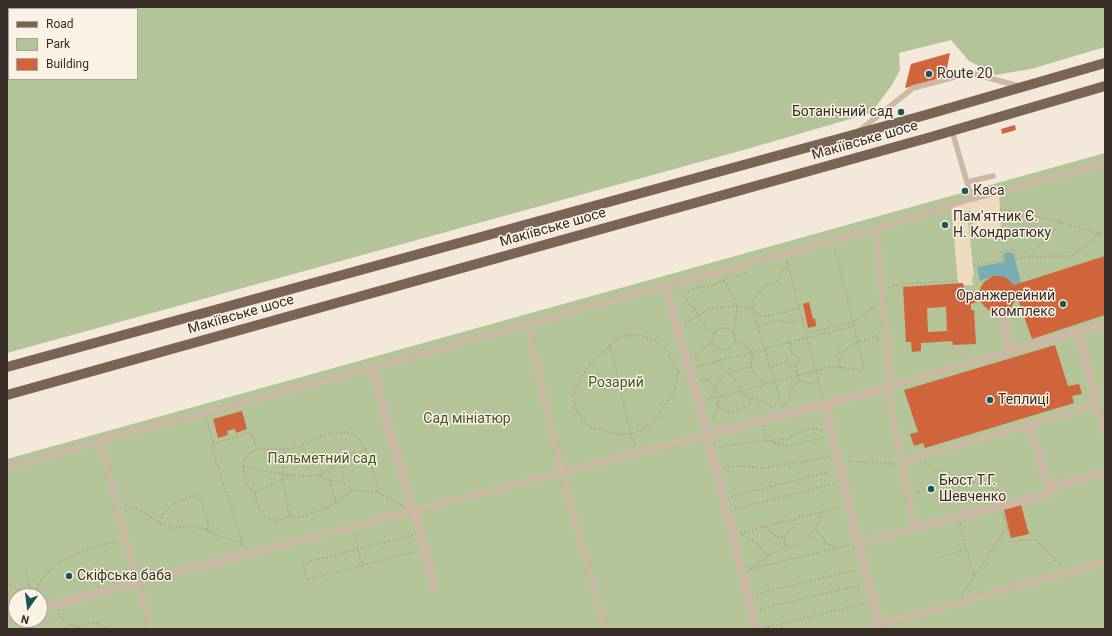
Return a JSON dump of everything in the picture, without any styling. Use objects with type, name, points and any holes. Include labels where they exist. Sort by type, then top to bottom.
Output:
[{"type":"main road","name":"Макіївське шосе","points":[[7,367],[855,134],[1105,63]]},
{"type":"main road","name":"Макіївське шосе","points":[[7,395],[952,131],[1105,86]]},
{"type":"street","points":[[665,286],[698,402],[757,629]]},
{"type":"street","points":[[1003,314],[1008,351],[1105,324]]},
{"type":"street","points":[[1078,332],[1097,405]]},
{"type":"street","points":[[372,368],[425,549],[434,587]]},
{"type":"street","points":[[707,436],[761,422],[784,411],[825,404],[891,386]]},
{"type":"street","points":[[825,404],[831,435],[880,627]]},
{"type":"street","points":[[914,528],[1051,492],[1029,425]]},
{"type":"street","points":[[1050,488],[1105,472]]},
{"type":"street","points":[[48,606],[246,554]]},
{"type":"lane","points":[[855,134],[913,88],[970,74],[1023,87]]},
{"type":"lane","points":[[952,131],[972,199]]},
{"type":"lane","points":[[7,470],[13,466],[100,441],[205,414],[665,286],[722,272],[876,229],[972,199],[1105,164]]},
{"type":"lane","points":[[967,182],[993,176]]},
{"type":"lane","points":[[858,543],[914,528],[903,463],[889,397],[891,386],[876,229]]},
{"type":"lane","points":[[527,324],[562,473],[605,629]]},
{"type":"lane","points":[[891,386],[1008,351]]},
{"type":"lane","points":[[903,463],[1097,405],[1105,432]]},
{"type":"lane","points":[[246,554],[707,436]]},
{"type":"lane","points":[[100,441],[137,582],[152,629]]},
{"type":"lane","points":[[865,629],[880,627],[1105,562]]},
{"type":"path","points":[[1000,209],[1060,222],[1100,234],[1105,237]]},
{"type":"path","points":[[1030,257],[1060,222]]},
{"type":"path","points":[[973,265],[1016,258],[1072,256],[1105,230]]},
{"type":"path","points":[[698,402],[828,367],[863,370],[863,363],[834,241]]},
{"type":"path","points":[[1004,260],[1001,251],[1014,249],[1016,258]]},
{"type":"path","points":[[786,254],[825,404]]},
{"type":"path","points":[[715,334],[700,322],[697,317],[696,310],[690,306],[685,295],[690,290],[695,288],[711,286],[731,277],[745,274],[754,262]]},
{"type":"path","points":[[784,411],[764,349],[752,304],[756,295],[765,286],[777,281],[788,263]]},
{"type":"path","points":[[722,272],[722,281],[730,290],[737,306],[735,325],[732,332]]},
{"type":"path","points":[[882,289],[903,284],[958,281]]},
{"type":"path","points":[[807,333],[853,322],[882,300]]},
{"type":"path","points":[[678,330],[710,308],[737,306],[752,308],[756,313],[763,316],[789,311],[800,307]]},
{"type":"path","points":[[758,327],[780,320],[788,323],[803,318]]},
{"type":"path","points":[[688,365],[718,360],[854,326]]},
{"type":"path","points":[[735,340],[732,347],[725,350],[718,348],[714,341],[715,334],[718,330],[725,328],[732,332],[735,340],[747,347],[752,352],[751,367],[754,373],[767,384]]},
{"type":"path","points":[[838,367],[840,359],[851,345],[885,333]]},
{"type":"path","points":[[638,335],[654,340],[666,350],[678,372],[676,388],[654,420],[645,428],[631,434],[617,434],[592,428],[582,419],[576,409],[573,397],[580,380],[587,369],[615,340],[624,336],[638,335]]},
{"type":"path","points":[[678,372],[688,365],[699,353],[714,341]]},
{"type":"path","points":[[789,342],[792,354]]},
{"type":"path","points":[[610,345],[631,434],[638,453]]},
{"type":"path","points":[[837,351],[843,354]]},
{"type":"path","points":[[788,362],[787,358],[792,354],[797,354],[800,358],[799,363],[795,366]]},
{"type":"path","points":[[718,360],[739,384],[741,391],[745,395],[766,403],[772,408],[784,411]]},
{"type":"path","points":[[770,367],[788,362]]},
{"type":"path","points":[[788,362],[791,366],[795,366]]},
{"type":"path","points":[[795,366],[799,381]]},
{"type":"path","points":[[728,370],[735,371],[751,367]]},
{"type":"path","points":[[715,387],[728,370]]},
{"type":"path","points":[[693,385],[701,379],[708,380],[715,387],[720,396],[717,407],[725,412],[735,412],[742,409],[748,405],[752,398]]},
{"type":"path","points":[[784,411],[786,403],[790,401],[790,394],[795,384],[799,381],[811,384],[819,381]]},
{"type":"path","points":[[205,414],[214,444]]},
{"type":"path","points":[[761,422],[767,441]]},
{"type":"path","points":[[710,448],[786,439],[810,429],[819,429],[831,435]]},
{"type":"path","points":[[246,554],[211,445],[251,432],[257,449]]},
{"type":"path","points":[[255,492],[249,488],[245,479],[243,462],[248,454],[257,449],[264,448],[289,449],[301,446],[326,434],[346,432],[352,434],[361,442],[366,450],[377,484],[377,492]]},
{"type":"path","points":[[767,441],[789,446],[831,435]]},
{"type":"path","points":[[272,449],[280,457],[283,467],[282,480],[289,516]]},
{"type":"path","points":[[243,466],[290,475],[320,475],[354,453],[366,450]]},
{"type":"path","points":[[919,457],[935,470],[945,475],[996,490],[1007,497],[1011,503]]},
{"type":"path","points":[[723,499],[839,462]]},
{"type":"path","points":[[715,469],[740,466],[764,468],[839,462],[903,463]]},
{"type":"path","points":[[340,463],[344,483]]},
{"type":"path","points":[[255,492],[290,475]]},
{"type":"path","points":[[320,475],[330,480],[344,483],[353,490],[377,492],[414,512]]},
{"type":"path","points":[[330,480],[336,502]]},
{"type":"path","points":[[726,511],[843,481]]},
{"type":"path","points":[[255,492],[256,504],[261,512],[266,517],[276,521],[289,516],[302,517],[326,508],[353,490]]},
{"type":"path","points":[[908,494],[928,490]]},
{"type":"path","points":[[159,523],[163,514],[175,503],[196,495],[199,498],[206,514],[208,522],[207,530]]},
{"type":"path","points":[[116,503],[142,511],[159,523],[173,528],[193,526],[242,543]]},
{"type":"path","points":[[769,554],[764,552],[758,544],[748,540],[740,533],[849,505]]},
{"type":"path","points":[[1000,506],[1011,541],[1036,540],[1068,573]]},
{"type":"path","points":[[785,545],[793,546],[801,544],[808,538],[810,533],[816,529],[821,512]]},
{"type":"path","points":[[958,517],[974,576]]},
{"type":"path","points":[[750,569],[754,565],[764,560],[769,554],[779,551],[785,545],[785,537],[787,532],[794,527],[795,519]]},
{"type":"path","points":[[764,527],[776,537],[785,537]]},
{"type":"path","points":[[963,602],[962,595],[1007,527]]},
{"type":"path","points":[[352,528],[362,565]]},
{"type":"path","points":[[816,529],[818,534],[823,537],[825,543],[839,548]]},
{"type":"path","points":[[420,533],[303,563],[307,580],[425,549]]},
{"type":"path","points":[[37,588],[41,581],[60,562],[100,545],[126,541]]},
{"type":"path","points":[[742,571],[858,543]]},
{"type":"path","points":[[937,558],[966,550]]},
{"type":"path","points":[[25,568],[31,588]]},
{"type":"path","points":[[748,596],[865,568]]},
{"type":"path","points":[[752,611],[869,583]]},
{"type":"path","points":[[757,629],[873,601]]},
{"type":"path","points":[[56,604],[58,612],[69,624],[77,627],[90,623],[98,623],[108,629]]},
{"type":"path","points":[[67,629],[69,624]]},
{"type":"green space","points":[[7,7],[81,8],[8,8],[8,80],[138,80],[138,8],[102,8],[103,7],[1105,7],[1105,47],[1031,69],[996,75],[969,61],[951,40],[899,53],[900,70],[892,85],[871,113],[747,149],[7,353]]},
{"type":"green space","points":[[1105,153],[1105,629],[7,629],[7,459]]},
{"type":"shaded area","points":[[999,192],[1001,230],[974,232],[972,211],[959,212],[960,221],[968,221],[974,276],[972,277],[973,285],[958,283],[951,205]]},
{"type":"water","points":[[1013,252],[1021,283],[1014,285],[1005,277],[993,276],[980,281],[977,267],[1005,262],[1003,253]]},
{"type":"building","points":[[950,53],[945,78],[905,88],[911,64]]},
{"type":"building","points":[[1015,125],[1016,130],[1002,134],[1001,129]]},
{"type":"building","points":[[1105,256],[1105,315],[1032,339],[1016,294],[1012,306],[1008,310],[1001,312],[995,313],[989,310],[980,301],[971,304],[971,310],[974,310],[976,344],[953,345],[952,341],[921,343],[921,351],[912,352],[911,342],[906,342],[903,287],[963,283],[964,291],[979,293],[984,282],[993,276],[1005,277],[1014,285]],"holes":[[[946,307],[947,331],[928,332],[927,308]]]},
{"type":"building","points":[[809,302],[813,319],[815,318],[816,326],[808,328],[803,304]]},
{"type":"building","name":"Теплиці","points":[[1055,345],[1068,386],[1079,384],[1082,394],[1072,396],[1074,403],[925,448],[923,443],[914,446],[910,434],[918,432],[904,390]]},
{"type":"building","points":[[242,411],[247,429],[236,433],[235,429],[227,431],[228,435],[218,438],[213,419]]},
{"type":"building","points":[[1021,505],[1029,534],[1011,538],[1004,510]]},
{"type":"place","name":"Route 20","points":[[929,74]]},
{"type":"place","name":"Ботанічний сад","points":[[901,112]]},
{"type":"place","name":"Каса","points":[[965,191]]},
{"type":"place","name":"Пам'ятник Є. Н. Кондратюку","points":[[945,225]]},
{"type":"place","name":"Оранжерейний комплекс","points":[[1063,304]]},
{"type":"place","name":"Теплиці","points":[[990,400]]},
{"type":"place","name":"Бюст Т.Г. Шевченко","points":[[931,489]]},
{"type":"place","name":"Скіфська баба","points":[[69,576]]},
{"type":"park label","name":"Розарий","points":[[616,383]]},
{"type":"park label","name":"Сад мініатюр","points":[[467,419]]},
{"type":"park label","name":"Пальметний сад","points":[[322,459]]}]
